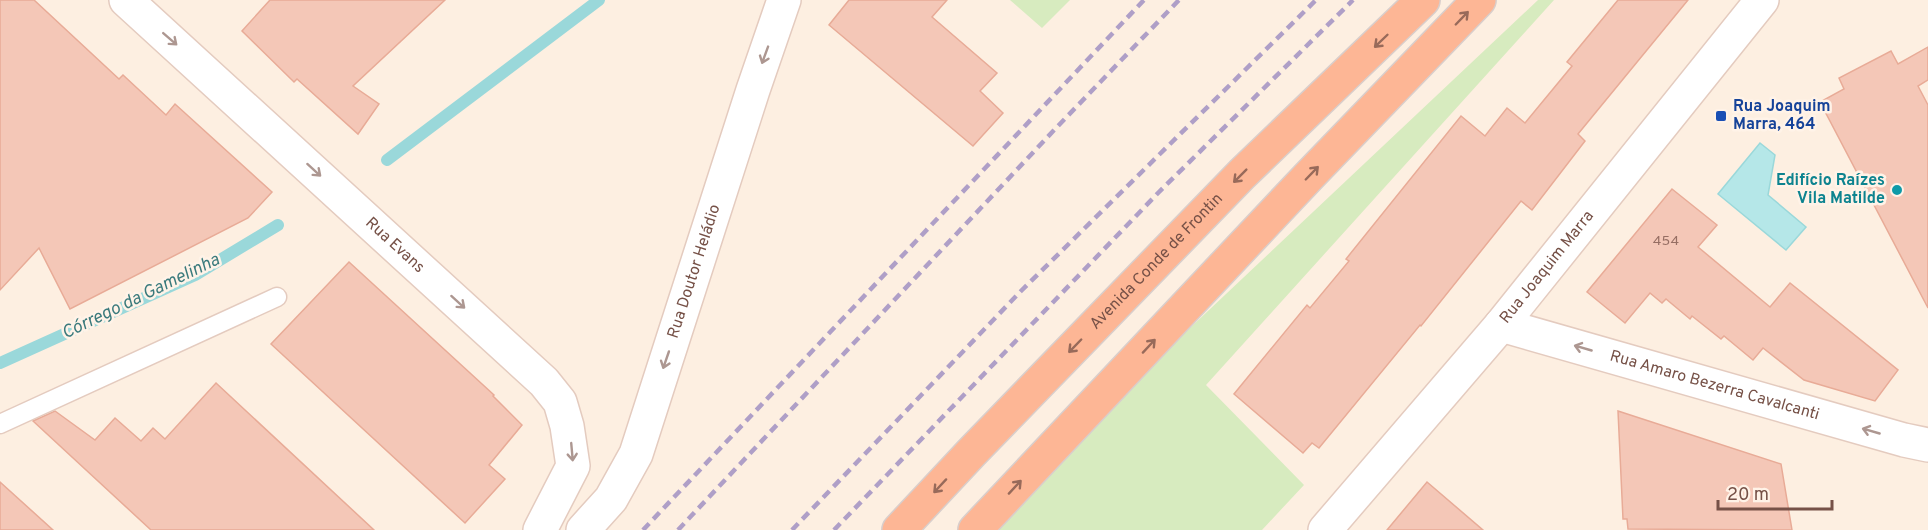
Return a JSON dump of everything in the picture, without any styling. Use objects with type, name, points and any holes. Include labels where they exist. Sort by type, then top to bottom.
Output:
[{"type":"highway","name":"Avenida Conde de Frontin","points":[[899,530],[1242,174],[1423,0]]},
{"type":"highway","points":[[975,530],[1309,176],[1479,0]]},
{"type":"street","name":"Rua Evans","points":[[126,0],[504,344],[560,402],[567,426],[573,466],[540,530]]},
{"type":"street","name":"Rua Doutor Heládio","points":[[583,530],[611,499],[636,454],[784,0]]},
{"type":"street","name":"Rua Joaquim Marra","points":[[1325,530],[1501,325],[1762,0]]},
{"type":"street","name":"Rua Amaro Bezerra Cavalcanti","points":[[1501,325],[1928,445]]},
{"type":"lane","points":[[0,424],[277,297]]},
{"type":"green space","points":[[1010,0],[1070,0],[1042,28]]},
{"type":"green space","points":[[1538,0],[1554,0],[1206,385],[1304,485],[1262,530],[996,530],[1174,343]]},
{"type":"water","points":[[1760,143],[1775,155],[1768,195],[1806,227],[1786,250],[1718,194]]},
{"type":"building","points":[[0,0],[34,0],[119,79],[123,75],[166,115],[175,104],[272,192],[248,218],[70,309],[39,248],[0,290]]},
{"type":"building","points":[[270,0],[445,0],[353,86],[379,104],[358,134],[297,79],[294,82],[242,31]]},
{"type":"building","points":[[849,0],[947,0],[932,17],[997,73],[980,91],[1003,113],[973,146],[829,25]]},
{"type":"building","points":[[1618,0],[1688,0],[1578,134],[1585,141],[1532,210],[1521,201],[1319,448],[1312,443],[1303,453],[1234,394],[1307,305],[1310,308],[1349,261],[1346,259],[1461,116],[1485,136],[1507,108],[1525,123],[1572,66],[1567,62]]},
{"type":"building","name":"Edifício Raízes Vila Matilde","points":[[1928,47],[1928,80],[1918,86],[1928,105],[1928,308],[1820,102],[1844,89],[1839,78],[1891,51],[1898,64]]},
{"type":"building","points":[[1672,189],[1717,225],[1698,247],[1770,307],[1790,283],[1898,370],[1875,401],[1804,380],[1763,348],[1753,360],[1724,336],[1721,339],[1692,316],[1690,319],[1666,299],[1662,303],[1650,293],[1625,323],[1587,292]]},
{"type":"building","points":[[349,262],[494,395],[522,425],[489,465],[505,479],[465,523],[271,344]]},
{"type":"building","points":[[216,383],[374,530],[151,530],[33,421],[55,411],[95,440],[115,418],[141,441],[153,428],[165,439]]},
{"type":"building","points":[[1618,411],[1781,464],[1792,530],[1628,529],[1627,519],[1623,519]]},
{"type":"building","points":[[0,482],[53,530],[0,530]]},
{"type":"building","points":[[1427,482],[1483,530],[1387,530]]},
{"type":"waterway","name":"Córrego da Gamelinha","points":[[387,160],[599,0]]},
{"type":"waterway","name":"Córrego da Gamelinha","points":[[0,363],[195,275],[278,225]]},
{"type":"railway","points":[[643,530],[1144,0]]},
{"type":"railway","points":[[678,530],[1179,0]]},
{"type":"railway","points":[[792,530],[1021,291],[1316,0]]},
{"type":"railway","points":[[834,530],[1159,192],[1353,0]]},
{"type":"place","name":"Rua Joaquim Marra, 464","points":[[1721,116]]},
{"type":"place","name":"Edifício Raízes Vila Matilde","points":[[1897,190]]}]
